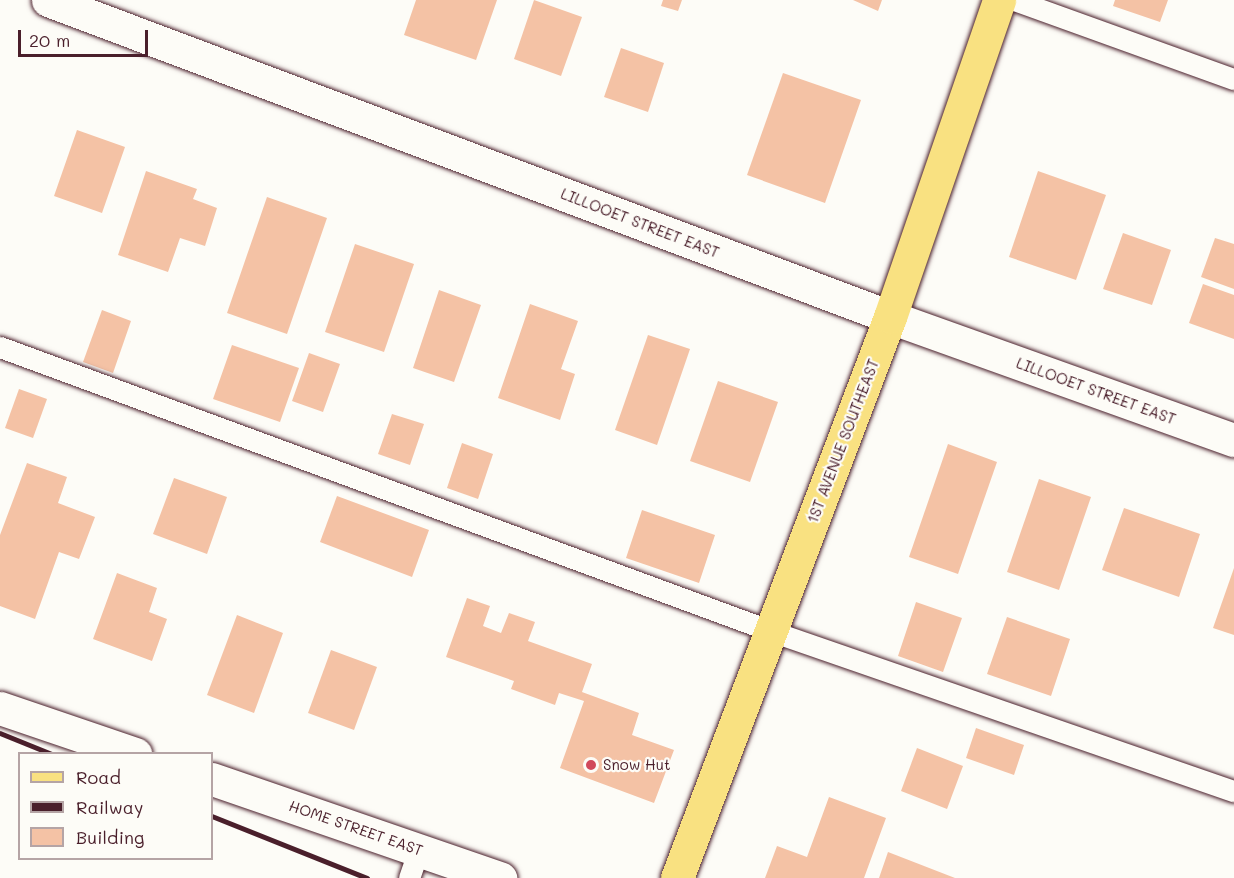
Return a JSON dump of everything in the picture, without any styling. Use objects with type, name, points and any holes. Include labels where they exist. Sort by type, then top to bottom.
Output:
[{"type":"main road","name":"1ST AVENUE SOUTHEAST","points":[[677,878],[890,317],[999,0]]},
{"type":"street","name":"LILLOOET STREET EAST","points":[[48,0],[890,317],[1234,440]]},
{"type":"street","points":[[0,708],[132,752]]},
{"type":"street","name":"HOME STREET EAST","points":[[213,779],[414,864],[500,878]]},
{"type":"lane","points":[[1014,0],[1234,79]]},
{"type":"lane","points":[[0,347],[771,632],[1234,790]]},
{"type":"building","points":[[416,0],[497,0],[476,60],[404,35]]},
{"type":"building","points":[[534,0],[582,17],[561,76],[514,59]]},
{"type":"building","points":[[663,0],[682,0],[678,11],[661,6]]},
{"type":"building","points":[[853,0],[882,0],[878,11]]},
{"type":"building","points":[[1115,0],[1168,0],[1160,22],[1113,6]]},
{"type":"building","points":[[621,48],[664,63],[648,112],[604,97]]},
{"type":"building","points":[[783,73],[861,100],[825,203],[747,175]]},
{"type":"building","points":[[77,130],[125,147],[102,213],[54,196]]},
{"type":"building","points":[[146,171],[197,189],[193,199],[217,208],[205,246],[180,238],[168,272],[118,255]]},
{"type":"building","points":[[1038,171],[1106,195],[1076,280],[1009,257]]},
{"type":"building","points":[[267,197],[327,218],[287,334],[227,313]]},
{"type":"building","points":[[1123,233],[1171,250],[1152,305],[1103,289]]},
{"type":"building","points":[[1215,238],[1234,244],[1234,289],[1201,277]]},
{"type":"building","points":[[355,244],[414,264],[384,352],[325,332]]},
{"type":"building","points":[[1203,284],[1234,295],[1234,339],[1189,323]]},
{"type":"building","points":[[439,290],[481,305],[454,382],[413,368]]},
{"type":"building","points":[[530,304],[578,321],[561,369],[575,374],[560,420],[498,398]]},
{"type":"building","points":[[102,310],[131,321],[113,373],[83,362]]},
{"type":"building","points":[[648,335],[690,349],[657,445],[615,430]]},
{"type":"building","points":[[232,345],[299,368],[280,422],[213,399]]},
{"type":"building","points":[[309,353],[340,364],[323,412],[292,401]]},
{"type":"building","points":[[718,381],[778,402],[750,482],[690,461]]},
{"type":"building","points":[[19,389],[47,399],[33,438],[5,428]]},
{"type":"building","points":[[392,414],[424,424],[410,465],[378,454]]},
{"type":"building","points":[[462,443],[493,454],[478,499],[447,488]]},
{"type":"building","points":[[948,444],[997,462],[958,574],[909,557]]},
{"type":"building","points":[[27,463],[67,477],[58,503],[95,517],[79,559],[59,552],[35,619],[0,606],[0,535]]},
{"type":"building","points":[[174,478],[227,497],[207,554],[153,534]]},
{"type":"building","points":[[1039,479],[1091,497],[1059,590],[1007,572]]},
{"type":"building","points":[[337,496],[429,530],[412,577],[320,542]]},
{"type":"building","points":[[1124,508],[1200,534],[1179,597],[1102,570]]},
{"type":"building","points":[[642,510],[715,535],[699,583],[626,558]]},
{"type":"building","points":[[1234,568],[1234,635],[1213,628]]},
{"type":"building","points":[[117,573],[157,588],[149,612],[167,619],[152,661],[93,639]]},
{"type":"building","points":[[467,598],[490,606],[483,626],[501,633],[509,613],[535,622],[528,641],[592,664],[582,692],[639,713],[632,735],[674,750],[654,803],[560,768],[584,701],[559,693],[555,705],[511,689],[514,681],[446,657]]},
{"type":"building","points":[[916,602],[962,618],[943,672],[898,656]]},
{"type":"building","points":[[237,615],[283,633],[254,713],[207,695]]},
{"type":"building","points":[[1007,617],[1070,639],[1051,696],[987,674]]},
{"type":"building","points":[[331,650],[377,667],[354,730],[308,713]]},
{"type":"building","points":[[976,728],[1024,745],[1014,775],[966,758]]},
{"type":"building","points":[[917,748],[963,766],[947,809],[901,791]]},
{"type":"building","points":[[829,797],[886,818],[864,878],[765,878],[777,846],[807,857]]},
{"type":"building","points":[[888,852],[955,878],[879,878]]},
{"type":"railway","points":[[0,733],[47,752]]},
{"type":"railway","points":[[213,816],[367,878]]},
{"type":"place","name":"Snow Hut","points":[[591,765]]}]
